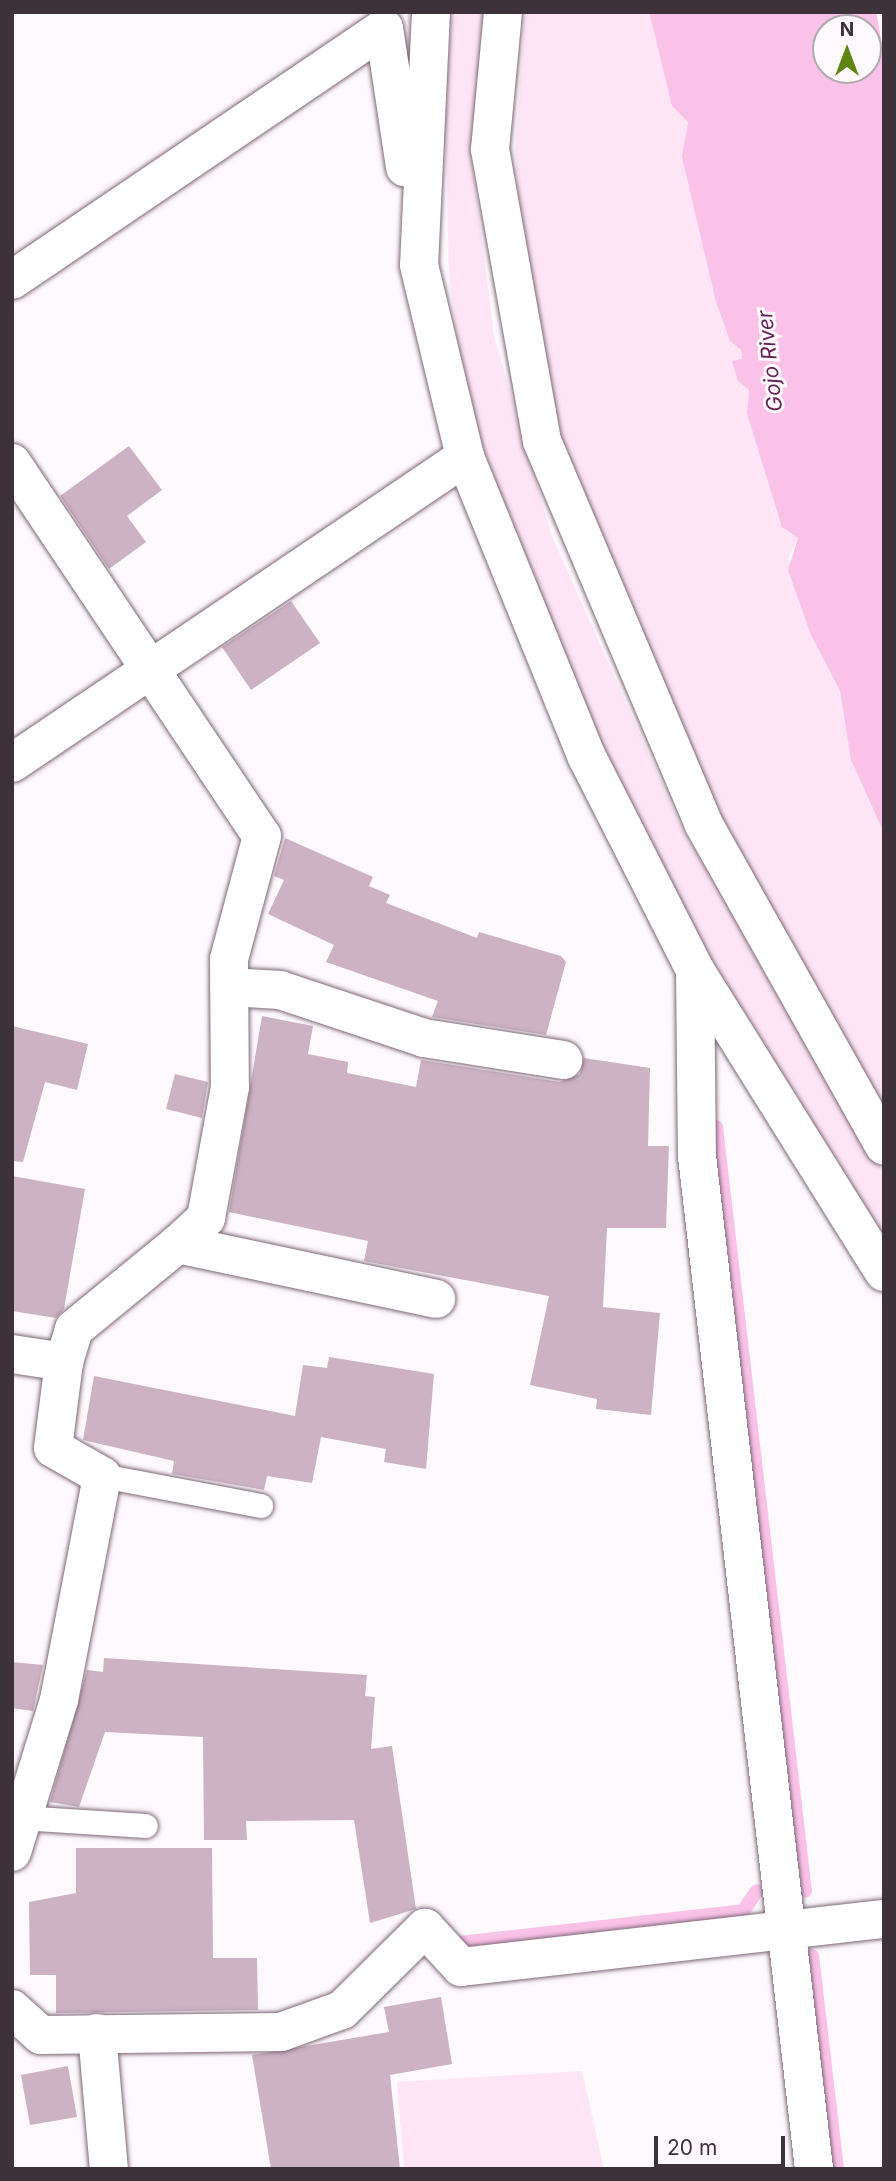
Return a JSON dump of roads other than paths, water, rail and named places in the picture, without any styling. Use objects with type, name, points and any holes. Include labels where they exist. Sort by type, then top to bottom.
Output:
[{"type":"street","points":[[419,265],[431,12]]},
{"type":"street","points":[[503,12],[490,149],[542,441],[704,823],[884,1146]]},
{"type":"street","points":[[12,280],[384,28],[419,265],[464,457],[587,757],[695,970],[884,1272]]},
{"type":"street","points":[[12,763],[464,457]]},
{"type":"street","points":[[12,463],[262,836],[229,959],[230,1087],[206,1218],[74,1329],[64,1362],[53,1448],[102,1476],[59,1700],[19,1807]]},
{"type":"street","points":[[695,970],[697,1156],[814,2169]]},
{"type":"street","points":[[229,987],[280,990],[424,1038],[563,1060]]},
{"type":"street","points":[[178,1244],[436,1299]]},
{"type":"street","points":[[12,1354],[64,1362]]},
{"type":"street","points":[[12,2009],[41,2035],[281,2032],[342,2010],[425,1928],[461,1967],[884,1919]]},
{"type":"street","points":[[97,2033],[109,2169]]},
{"type":"lane","points":[[102,1476],[261,1506]]},
{"type":"lane","points":[[19,1807],[146,1826]]},
{"type":"water","name":"Gojo River","points":[[649,12],[876,12],[812,14],[812,84],[882,84],[882,44],[884,833],[851,760],[840,691],[811,635],[788,570],[798,538],[782,527],[747,414],[749,390],[738,381],[732,361],[742,359],[741,350],[730,341],[716,302],[682,157],[688,122],[672,106]]},
{"type":"waterway","points":[[716,1127],[805,1891]]},
{"type":"waterway","points":[[459,1943],[743,1911],[757,1891]]},
{"type":"waterway","points":[[812,1956],[837,2169]]}]
